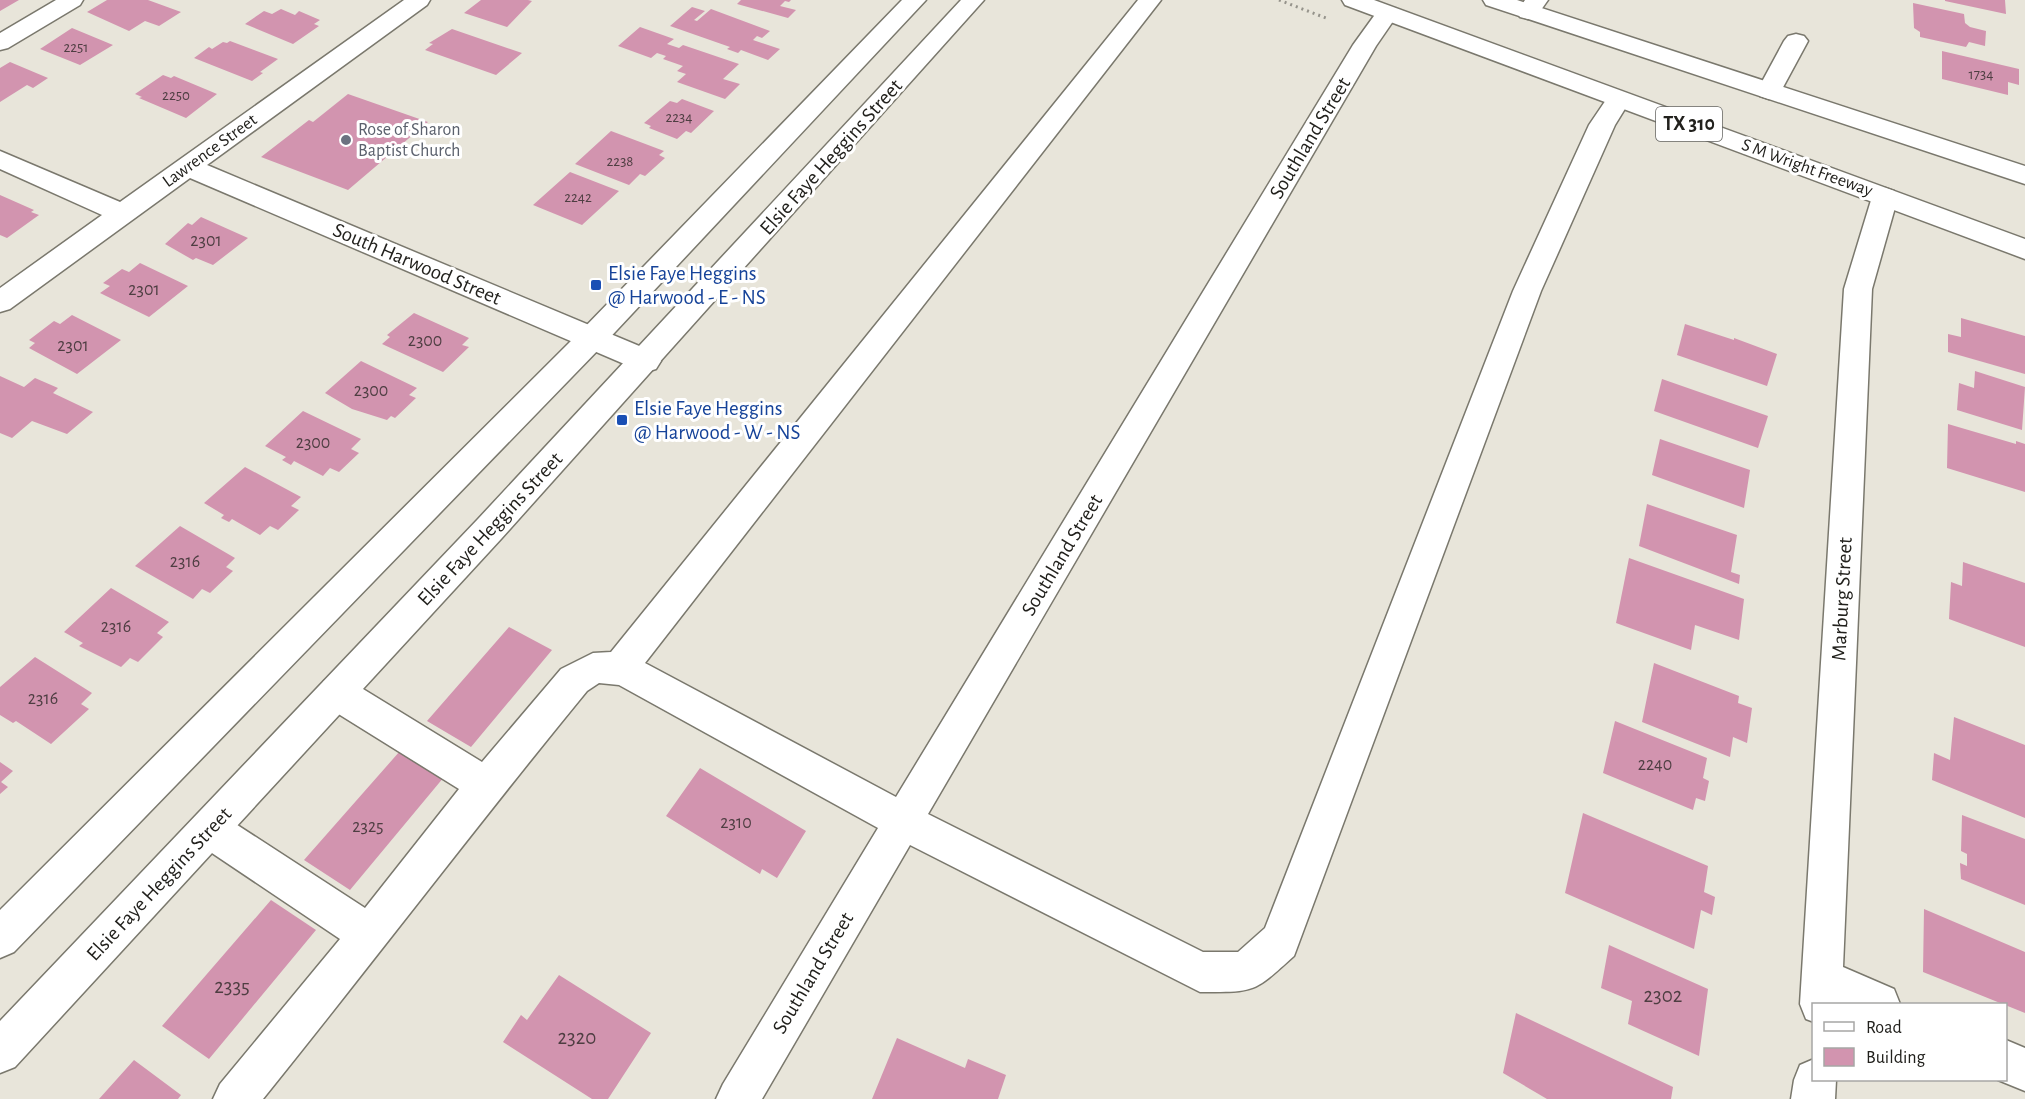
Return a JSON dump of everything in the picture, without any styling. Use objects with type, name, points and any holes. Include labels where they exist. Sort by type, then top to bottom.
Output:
[{"type":"main road","points":[[0,44],[72,0]]},
{"type":"main road","name":"Lawrence Street","points":[[0,302],[419,0]]},
{"type":"main road","points":[[0,938],[592,338],[915,0]]},
{"type":"main road","name":"Elsie Faye Heggins Street","points":[[0,1052],[211,830],[646,362],[973,0]]},
{"type":"main road","points":[[619,669],[1150,0]]},
{"type":"main road","name":"S M Wright Freeway","points":[[1353,0],[2025,249]]},
{"type":"main road","name":"TX 310","points":[[1494,0],[1533,6],[1769,91],[2025,175]]},
{"type":"main road","name":"Southland Street","points":[[738,1099],[1365,45],[1387,14]]},
{"type":"main road","points":[[1769,91],[1796,41]]},
{"type":"main road","points":[[235,1099],[369,935],[486,784],[574,680],[593,668],[601,666],[625,669],[903,822],[1200,972],[1246,972],[1280,942],[1527,291],[1602,125],[1619,99]]},
{"type":"main road","points":[[0,159],[123,214]]},
{"type":"main road","name":"South Harwood Street","points":[[188,167],[646,362]]},
{"type":"main road","name":"Marburg Street","points":[[1822,992],[1858,289],[1886,197]]},
{"type":"main road","points":[[337,693],[486,784]]},
{"type":"main road","points":[[211,830],[369,935]]},
{"type":"main road","points":[[1822,992],[1870,1003]]},
{"type":"main road","points":[[2007,1061],[2025,1070]]},
{"type":"main road","points":[[1813,1099],[1815,1081]]},
{"type":"building","points":[[0,0],[19,0],[0,11]]},
{"type":"building","points":[[107,0],[148,0],[181,12],[159,26],[145,21],[129,31],[87,12]]},
{"type":"building","points":[[481,0],[532,1],[507,27],[464,13]]},
{"type":"building","points":[[741,0],[791,0],[785,1],[780,6],[796,10],[788,18],[737,4]]},
{"type":"building","points":[[2005,0],[2006,14],[1945,1]]},
{"type":"building","points":[[1913,3],[1964,14],[1965,23],[1970,27],[1986,31],[1985,46],[1969,42],[1966,47],[1920,37],[1920,32],[1914,28]]},
{"type":"building","points":[[692,7],[705,11],[694,20],[697,21],[711,9],[770,31],[762,38],[757,36],[753,40],[780,49],[768,60],[741,50],[738,53],[727,49],[730,47],[670,26]]},
{"type":"building","points":[[281,9],[295,15],[299,11],[320,20],[314,24],[319,26],[293,44],[245,24],[264,11],[272,14]]},
{"type":"building","points":[[640,27],[674,39],[667,44],[679,48],[683,45],[739,64],[723,79],[740,84],[725,99],[677,82],[686,74],[677,71],[683,66],[663,59],[666,56],[657,53],[651,58],[618,46]]},
{"type":"building","points":[[72,28],[113,45],[80,65],[40,49]]},
{"type":"building","points":[[452,29],[522,53],[496,75],[425,50],[433,44],[429,43]]},
{"type":"building","points":[[230,41],[278,59],[252,81],[194,58],[209,47],[212,49],[223,42]]},
{"type":"building","points":[[1942,51],[2019,69],[2019,85],[2008,82],[2008,95],[1942,79]]},
{"type":"building","points":[[10,62],[48,78],[33,88],[27,85],[0,102],[0,68]]},
{"type":"building","points":[[163,75],[171,78],[174,76],[217,94],[186,118],[139,98],[142,97],[135,94]]},
{"type":"building","name":"Rose of Sharon Baptist Church","points":[[348,94],[428,122],[348,190],[261,157],[309,120],[313,122]]},
{"type":"building","points":[[682,99],[714,111],[691,133],[686,131],[677,139],[649,128],[651,126],[644,123],[670,101],[677,103]]},
{"type":"building","points":[[611,131],[664,151],[659,155],[665,158],[645,176],[640,174],[629,185],[575,164]]},
{"type":"building","points":[[570,172],[619,191],[582,225],[533,205]]},
{"type":"building","points":[[0,195],[34,210],[31,212],[39,215],[7,238],[0,235]]},
{"type":"building","points":[[201,217],[248,238],[213,265],[196,258],[193,260],[165,244],[188,223],[192,225]]},
{"type":"building","points":[[140,263],[188,286],[149,317],[100,293],[110,286],[103,283],[122,269],[129,272]]},
{"type":"building","points":[[414,313],[469,338],[462,345],[469,347],[443,372],[382,344],[390,337],[387,335]]},
{"type":"building","points":[[72,315],[121,340],[77,374],[29,348],[35,343],[29,340],[54,321],[60,324]]},
{"type":"building","points":[[1961,318],[2025,336],[2025,374],[1948,352],[1948,334],[1961,337]]},
{"type":"building","points":[[1685,324],[1734,340],[1734,338],[1777,354],[1767,386],[1677,355]]},
{"type":"building","points":[[361,361],[417,388],[409,395],[416,398],[395,418],[391,416],[387,420],[352,409],[325,393]]},
{"type":"building","points":[[1975,371],[2025,387],[2022,430],[1957,410],[1959,383],[1974,388]]},
{"type":"building","points":[[0,376],[24,387],[35,378],[58,388],[53,393],[93,412],[67,434],[32,421],[12,438],[0,433]]},
{"type":"building","points":[[1662,379],[1768,416],[1758,448],[1654,411]]},
{"type":"building","points":[[303,411],[361,439],[351,449],[359,453],[339,472],[330,468],[323,476],[294,461],[291,465],[282,460],[286,457],[265,446]]},
{"type":"building","points":[[1948,424],[2016,444],[2016,441],[2025,444],[2025,492],[1947,468]]},
{"type":"building","points":[[1660,439],[1750,470],[1744,508],[1652,475]]},
{"type":"building","points":[[245,467],[301,497],[291,506],[299,510],[278,530],[270,526],[260,535],[232,519],[229,522],[221,518],[224,515],[204,503]]},
{"type":"building","points":[[1647,504],[1737,535],[1731,572],[1740,575],[1739,584],[1639,546]]},
{"type":"building","points":[[180,526],[235,558],[226,567],[233,571],[210,593],[202,589],[193,599],[135,566]]},
{"type":"building","points":[[1629,558],[1744,599],[1739,640],[1695,625],[1691,650],[1616,623]]},
{"type":"building","points":[[1963,562],[2025,583],[2025,647],[1949,619],[1951,582],[1962,586]]},
{"type":"building","points":[[111,588],[169,622],[157,633],[163,637],[138,662],[130,658],[121,667],[79,646],[83,643],[64,632]]},
{"type":"building","points":[[509,627],[552,650],[471,747],[427,721]]},
{"type":"building","points":[[35,657],[92,693],[81,704],[89,709],[51,744],[16,721],[13,723],[0,715],[0,687]]},
{"type":"building","points":[[1654,663],[1739,696],[1738,703],[1752,708],[1747,743],[1733,737],[1730,757],[1642,722]]},
{"type":"building","points":[[1954,717],[2025,745],[2025,818],[1932,780],[1934,753],[1950,760]]},
{"type":"building","points":[[1615,721],[1707,758],[1703,778],[1709,781],[1705,801],[1696,798],[1693,810],[1603,773]]},
{"type":"building","points":[[400,751],[444,777],[350,890],[304,860]]},
{"type":"building","points":[[0,762],[13,771],[1,782],[8,787],[0,794]]},
{"type":"building","points":[[700,768],[806,831],[777,878],[762,869],[760,874],[666,816]]},
{"type":"building","points":[[1583,813],[1708,866],[1704,892],[1715,897],[1712,915],[1701,910],[1694,949],[1565,893]]},
{"type":"building","points":[[1962,815],[2025,839],[2025,905],[1961,879],[1960,863],[1967,866],[1967,854],[1961,851]]},
{"type":"building","points":[[271,900],[316,930],[209,1059],[162,1026]]},
{"type":"building","points":[[1924,909],[2025,952],[2025,1013],[2007,1006],[2007,1003],[2000,1003],[1923,972]]},
{"type":"building","points":[[1609,945],[1708,989],[1699,1056],[1628,1024],[1632,1001],[1601,988]]},
{"type":"building","points":[[559,975],[651,1033],[608,1099],[592,1099],[503,1042],[521,1015],[527,1020]]},
{"type":"building","points":[[1516,1013],[1673,1087],[1671,1099],[1547,1099],[1503,1073]]},
{"type":"building","points":[[897,1038],[965,1068],[968,1059],[1006,1075],[998,1099],[872,1099]]},
{"type":"building","points":[[134,1060],[181,1095],[178,1099],[99,1099]]},
{"type":"place","name":"Rose of Sharon Baptist Church","points":[[346,140]]},
{"type":"place","name":"Elsie Faye Heggins @ Harwood - E - NS","points":[[596,285]]},
{"type":"place","name":"Elsie Faye Heggins @ Harwood - W - NS","points":[[622,420]]}]
